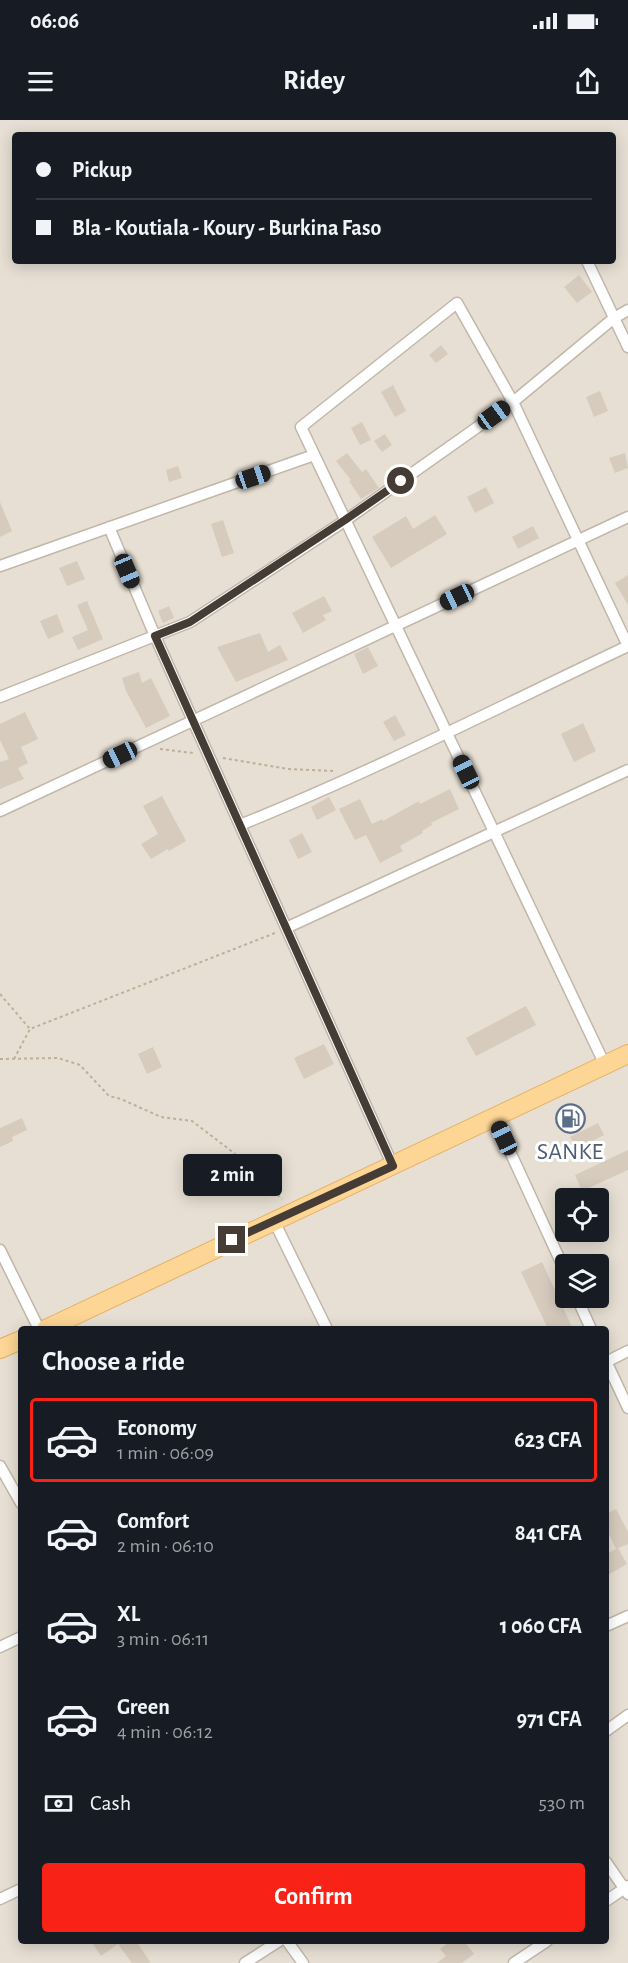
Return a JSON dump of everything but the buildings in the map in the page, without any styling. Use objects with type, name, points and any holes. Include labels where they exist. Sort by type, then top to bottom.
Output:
[{"type":"main road","points":[[52,1326],[495,1119],[628,1054]]},
{"type":"main road","points":[[0,1349],[18,1341]]},
{"type":"street","points":[[588,264],[628,347]]},
{"type":"street","points":[[240,825],[304,799],[447,732],[628,646],[513,402],[457,303],[301,426],[314,455],[447,732],[605,1065]]},
{"type":"street","points":[[0,697],[190,622],[345,520],[513,402],[615,318],[628,310]]},
{"type":"street","points":[[0,566],[314,455]]},
{"type":"street","points":[[0,812],[628,517]]},
{"type":"street","points":[[109,527],[155,636],[393,1166]]},
{"type":"street","points":[[286,928],[628,770]]},
{"type":"street","points":[[495,1119],[557,1254]]},
{"type":"street","points":[[274,1221],[326,1326]]},
{"type":"street","points":[[0,1250],[38,1326]]},
{"type":"street","points":[[582,1308],[590,1326]]},
{"type":"street","points":[[609,1360],[628,1351]]},
{"type":"street","points":[[609,1367],[628,1408]]},
{"type":"street","points":[[0,1466],[18,1498]]},
{"type":"street","points":[[609,1625],[628,1616]]},
{"type":"street","points":[[0,1647],[18,1638]]},
{"type":"street","points":[[609,1729],[628,1715]]},
{"type":"street","points":[[609,1866],[627,1889],[609,1899]]},
{"type":"street","points":[[0,1899],[18,1890]]},
{"type":"street","points":[[245,1963],[274,1944]]},
{"type":"street","points":[[289,1944],[303,1963]]},
{"type":"street","points":[[514,1963],[542,1944]]},
{"type":"path","points":[[140,746],[288,769],[361,772]]},
{"type":"path","points":[[14,1059],[30,1029],[286,928]]},
{"type":"path","points":[[0,994],[30,1029]]},
{"type":"path","points":[[0,1059],[58,1058],[80,1065],[109,1096],[161,1117],[192,1121],[234,1154],[270,1189],[297,1210]]},
{"type":"shaded area","points":[[0,120],[628,120],[628,1963],[0,1963]]},
{"type":"place","name":"SANKE","points":[[570,1119]]},
{"type":"route","points":[[232,1240],[393,1166],[155,636],[190,622],[401,481]]}]
